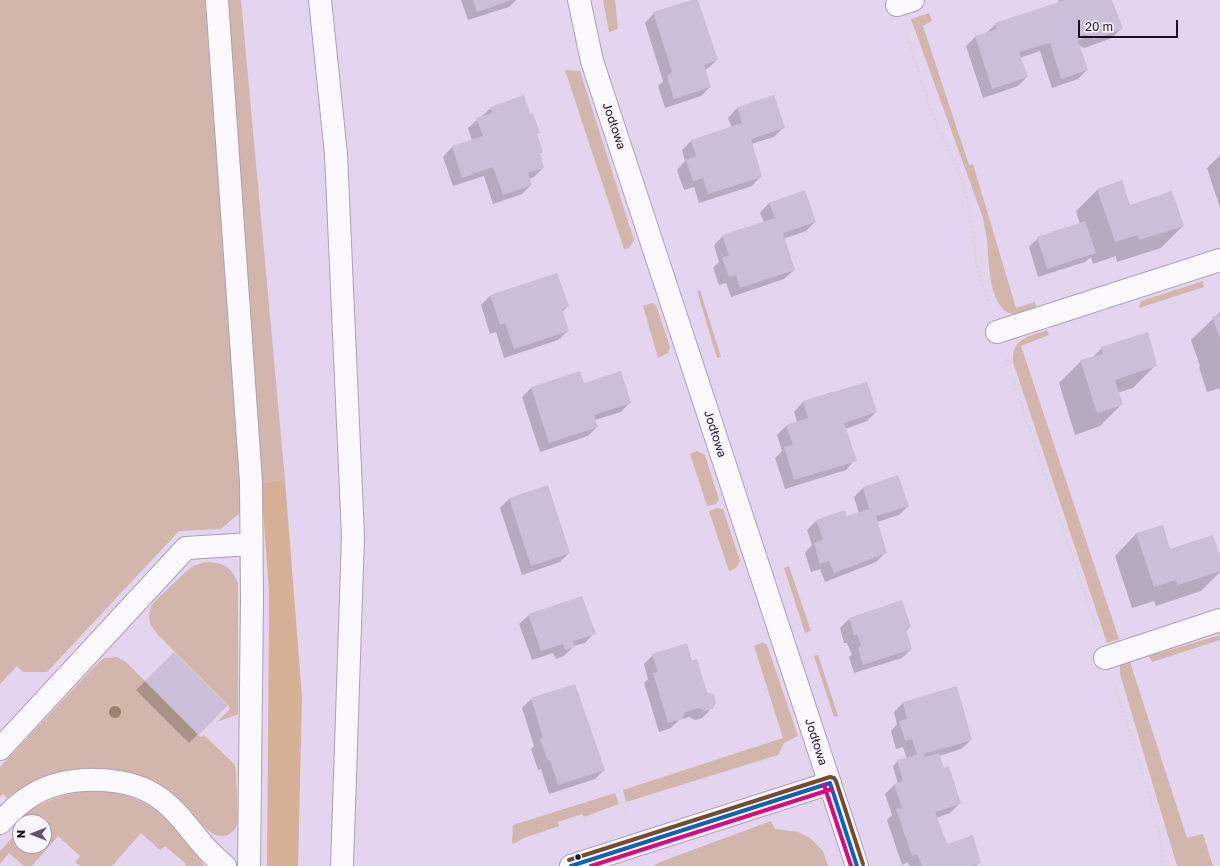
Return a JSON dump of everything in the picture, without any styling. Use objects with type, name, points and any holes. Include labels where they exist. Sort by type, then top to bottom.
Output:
[{"type":"street","points":[[217,0],[251,482],[252,599],[249,866]]},
{"type":"street","points":[[320,0],[336,154],[353,536],[342,866]]},
{"type":"street","name":"Jodłowa","points":[[579,0],[592,61],[857,866]]},
{"type":"street","points":[[997,332],[1220,260]]},
{"type":"street","points":[[0,749],[186,548],[251,544]]},
{"type":"street","points":[[1105,658],[1220,620]]},
{"type":"street","points":[[0,823],[15,806],[36,793],[58,785],[80,780],[105,780],[132,785],[154,794],[171,807],[205,846],[225,866]]},
{"type":"street","points":[[571,866],[830,783]]},
{"type":"path","points":[[905,2],[930,105],[938,128],[957,166],[964,187],[971,218],[977,265],[997,332],[1149,792],[1159,834],[1164,866]]},
{"type":"path","points":[[618,790],[625,813]]},
{"type":"shaded area","points":[[0,0],[205,0],[242,511],[221,529],[179,531],[47,672],[23,672],[17,666],[0,684]]},
{"type":"shaded area","points":[[227,0],[241,0],[285,480],[261,482]]},
{"type":"shaded area","points":[[603,0],[615,0],[618,29],[609,32]]},
{"type":"shaded area","points":[[929,13],[932,21],[923,26],[969,165],[973,164],[1016,308],[1035,302],[1037,309],[1013,314],[1005,310],[999,303],[994,293],[991,282],[987,240],[983,218],[911,19]]},
{"type":"shaded area","points":[[565,70],[580,71],[634,240],[629,248],[624,249]]},
{"type":"shaded area","points":[[1203,281],[1204,287],[1139,308],[1141,301]]},
{"type":"shaded area","points":[[700,290],[721,357],[717,358],[697,291]]},
{"type":"shaded area","points":[[652,303],[656,305],[670,347],[668,353],[658,358],[643,306]]},
{"type":"shaded area","points":[[1047,330],[1049,335],[1021,346],[1119,639],[1107,643],[1013,362],[1013,354],[1018,343],[1028,337]]},
{"type":"shaded area","points":[[697,451],[705,455],[719,500],[716,504],[707,506],[690,454]]},
{"type":"shaded area","points":[[285,480],[302,697],[298,866],[267,866],[269,592],[261,482]]},
{"type":"shaded area","points":[[717,508],[723,509],[740,561],[736,568],[729,571],[709,511]]},
{"type":"shaded area","points":[[205,562],[226,566],[233,573],[238,584],[238,714],[217,722],[230,709],[228,705],[158,635],[150,624],[149,615],[151,606],[158,598],[191,567]]},
{"type":"shaded area","points":[[789,566],[811,631],[805,633],[784,568]]},
{"type":"shaded area","points":[[1220,635],[1220,640],[1152,662],[1149,656]]},
{"type":"shaded area","points":[[763,642],[767,645],[798,736],[784,743],[778,755],[626,802],[623,790],[783,738],[754,646]]},
{"type":"shaded area","points":[[818,655],[838,716],[834,717],[814,656]]},
{"type":"shaded area","points":[[117,657],[126,662],[198,735],[201,737],[204,735],[234,764],[236,769],[238,822],[234,830],[228,835],[220,836],[212,833],[201,824],[175,795],[162,785],[130,773],[112,770],[93,768],[56,773],[39,779],[7,798],[3,794],[0,797],[0,767],[93,668],[104,658]]},
{"type":"shaded area","points":[[1129,659],[1187,838],[1203,834],[1213,866],[1177,866],[1120,674],[1120,664]]},
{"type":"shaded area","points":[[92,791],[113,793],[130,797],[145,804],[159,812],[171,823],[205,866],[185,866],[186,864],[165,846],[160,850],[141,833],[112,866],[80,866],[75,862],[80,856],[58,836],[52,843],[52,814],[25,814],[48,801],[74,793]]},
{"type":"shaded area","points":[[615,793],[619,804],[584,817],[582,814],[558,822],[559,826],[524,838],[513,844],[513,825]]},
{"type":"shaded area","points":[[771,821],[775,829],[798,832],[810,838],[823,851],[828,866],[653,866],[660,862]]},
{"type":"shaded area","points":[[12,838],[12,854],[42,854],[32,866],[24,866],[9,853],[0,864],[0,851]]},
{"type":"building","points":[[473,0],[512,0],[477,12]]},
{"type":"building","points":[[691,0],[698,0],[718,60],[704,65],[711,87],[674,99],[667,76],[672,72],[653,12]]},
{"type":"building","points":[[1065,0],[1112,0],[1123,29],[1094,39],[1084,34],[1081,40],[1078,41],[1088,70],[1061,79],[1050,43],[1019,52],[1028,77],[992,89],[975,36],[997,29],[995,23]]},
{"type":"building","points":[[524,95],[530,114],[533,113],[540,133],[537,134],[543,152],[540,153],[544,168],[528,173],[532,185],[503,195],[493,167],[462,178],[452,146],[483,136],[476,118],[492,113],[490,107]]},
{"type":"building","points":[[774,95],[785,128],[751,139],[762,177],[708,194],[703,178],[693,181],[686,160],[696,156],[691,140],[742,123],[737,107]]},
{"type":"building","points":[[1122,180],[1130,205],[1172,191],[1184,226],[1139,240],[1138,235],[1115,242],[1097,189]]},
{"type":"building","points":[[805,190],[816,222],[783,233],[795,270],[740,288],[736,275],[729,277],[722,258],[729,255],[722,235],[775,218],[769,203]]},
{"type":"building","points":[[1085,221],[1096,253],[1047,269],[1037,237]]},
{"type":"building","points":[[557,273],[569,306],[562,309],[569,331],[514,349],[505,323],[500,325],[490,295]]},
{"type":"building","points":[[1220,315],[1220,338],[1212,317]]},
{"type":"building","points":[[1148,332],[1157,366],[1115,380],[1123,405],[1097,413],[1080,360],[1103,354],[1101,347]]},
{"type":"building","points":[[580,371],[584,383],[621,371],[631,403],[594,415],[598,427],[549,443],[531,387]]},
{"type":"building","points":[[867,382],[877,412],[844,423],[857,461],[794,480],[784,447],[793,445],[786,425],[808,418],[803,401]]},
{"type":"building","points":[[898,475],[909,506],[876,516],[887,553],[834,573],[829,561],[820,564],[814,543],[823,539],[816,520],[845,510],[847,516],[869,509],[863,487]]},
{"type":"building","points":[[548,485],[570,553],[531,566],[509,498]]},
{"type":"building","points":[[1163,525],[1170,549],[1213,535],[1220,556],[1220,571],[1178,585],[1176,580],[1154,587],[1136,533]]},
{"type":"building","points":[[582,596],[596,634],[573,641],[575,647],[565,650],[563,644],[541,651],[528,614]]},
{"type":"building","points":[[902,600],[911,627],[906,629],[912,649],[863,665],[858,647],[861,646],[857,634],[854,635],[849,618]]},
{"type":"building","points":[[687,643],[692,660],[697,659],[707,692],[714,695],[716,702],[713,709],[705,711],[698,708],[685,712],[682,719],[668,723],[653,673],[658,672],[652,654]]},
{"type":"building","points":[[174,652],[228,705],[199,735],[145,681]]},
{"type":"building","points":[[575,684],[605,770],[558,785],[550,760],[548,761],[540,739],[543,738],[531,698]]},
{"type":"building","points":[[957,686],[972,740],[924,754],[925,757],[939,753],[944,768],[949,766],[961,804],[935,812],[947,844],[973,835],[981,863],[969,866],[922,866],[917,854],[912,856],[896,809],[902,808],[894,784],[903,781],[897,760],[917,755],[912,739],[905,741],[899,721],[907,719],[903,702]]},
{"type":"transit line","points":[[569,860],[830,777],[834,778],[836,781],[863,864]]},
{"type":"transit line","points":[[830,783],[857,866]]},
{"type":"transit line","points":[[571,866],[830,783]]},
{"type":"transit line","points":[[824,785],[851,866]]},
{"type":"transit line","points":[[591,866],[832,789]]}]
